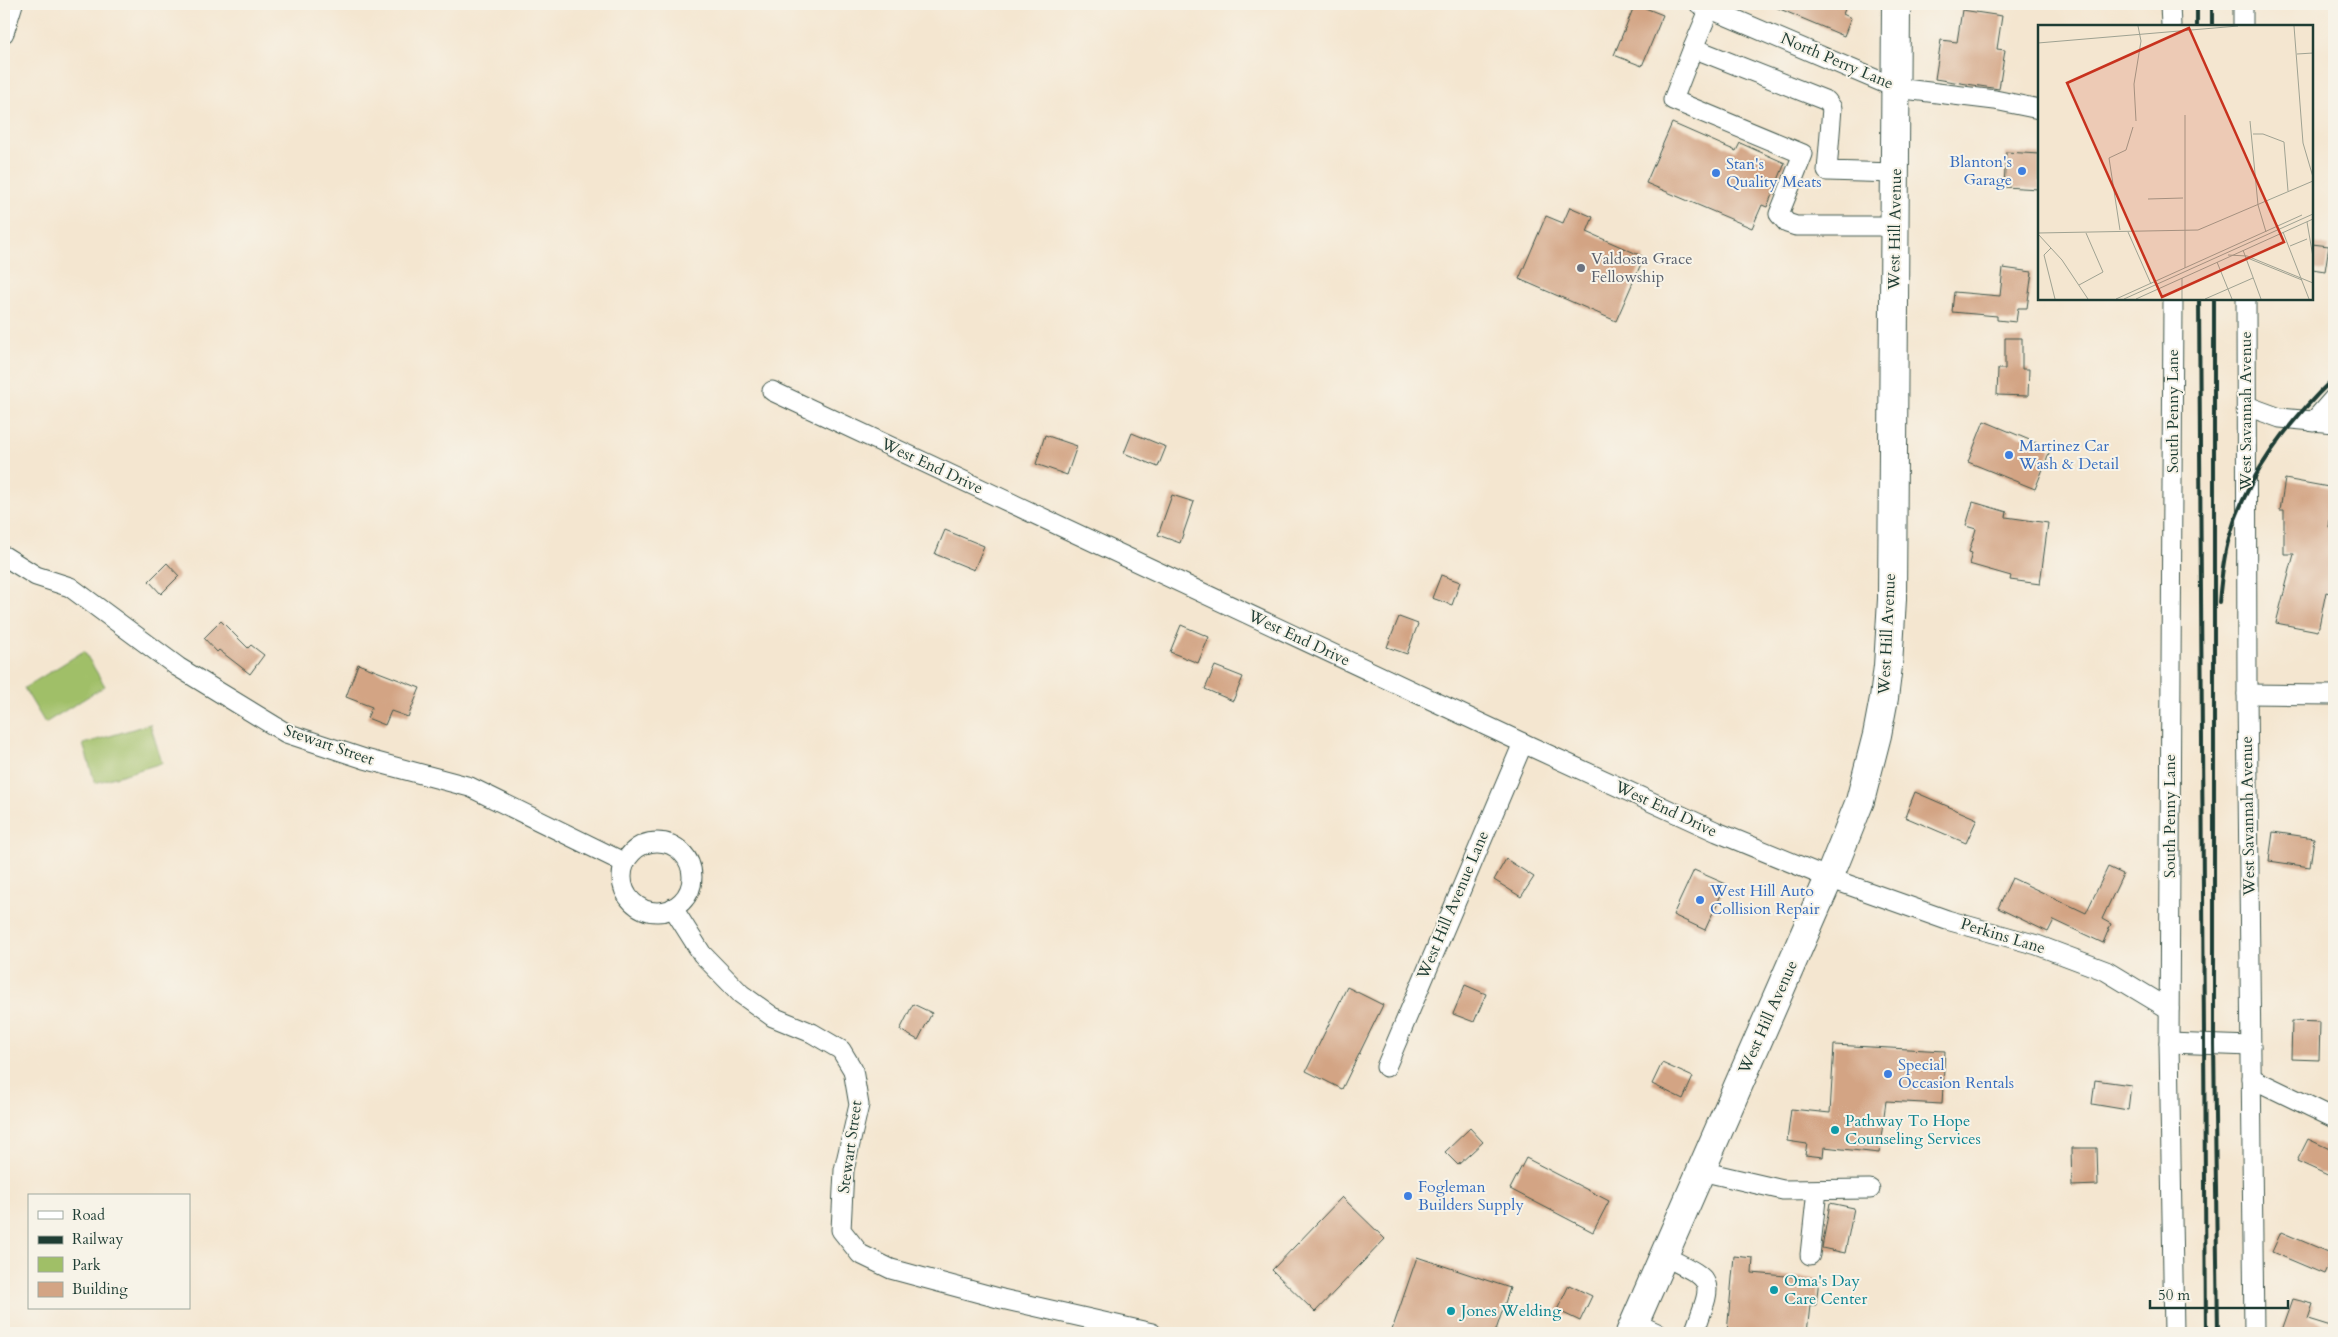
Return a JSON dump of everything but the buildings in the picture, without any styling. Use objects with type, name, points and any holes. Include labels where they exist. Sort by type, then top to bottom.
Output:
[{"type":"highway","name":"West Hill Avenue","points":[[1640,1330],[1664,1256],[1829,878],[1860,801],[1877,735],[1888,666],[1892,599],[1896,4]]},
{"type":"street","points":[[4,32],[13,4]]},
{"type":"street","points":[[2170,4],[2171,25]]},
{"type":"street","points":[[2243,4],[2243,25]]},
{"type":"street","points":[[1704,6],[1693,48],[1673,100],[1803,154],[1827,171],[1896,173]]},
{"type":"street","name":"North Perry Lane","points":[[1704,6],[1896,88],[1995,100],[2038,108]]},
{"type":"street","points":[[1693,48],[1827,101],[1832,108],[1827,171]]},
{"type":"street","points":[[1803,154],[1780,214],[1787,223],[1796,226],[1895,226]]},
{"type":"street","name":"South Penny Lane","points":[[2173,300],[2169,1043],[2174,1333]]},
{"type":"street","name":"West Savannah Avenue","points":[[2246,300],[2247,694],[2254,1333]]},
{"type":"street","name":"West End Drive","points":[[772,391],[1522,744],[1717,832],[1829,878]]},
{"type":"street","points":[[2313,422],[2334,398]]},
{"type":"street","points":[[2246,406],[2280,418],[2313,422],[2334,422]]},
{"type":"street","name":"Stewart Street","points":[[4,556],[36,576],[70,587],[178,667],[286,733],[365,759],[470,787],[625,864]]},
{"type":"street","points":[[2247,694],[2334,695]]},
{"type":"street","name":"West Hill Avenue Lane","points":[[1386,1067],[1522,744]]},
{"type":"street","points":[[652,842],[665,842],[676,847],[690,865],[692,880],[689,892],[683,901],[673,908],[661,912],[649,911],[639,907],[630,899],[624,888],[622,876],[625,864],[631,853],[640,846],[652,842]]},
{"type":"street","name":"Perkins Lane","points":[[1829,878],[1947,920],[2037,945],[2098,968],[2169,1009]]},
{"type":"street","name":"Stewart Street","points":[[673,908],[702,954],[741,994],[773,1017],[812,1033],[841,1050],[853,1070],[859,1105],[844,1170],[842,1230],[860,1254],[890,1269],[1002,1299],[1152,1333]]},
{"type":"street","points":[[2169,1043],[2252,1046]]},
{"type":"street","points":[[2251,1078],[2334,1118]]},
{"type":"street","points":[[1701,1171],[1783,1190],[1870,1189]]},
{"type":"street","points":[[1810,1255],[1817,1190]]},
{"type":"street","points":[[1664,1256],[1701,1274],[1706,1280],[1708,1297],[1694,1333]]},
{"type":"green space","points":[[84,651],[105,686],[45,723],[24,688]]},
{"type":"green space","points":[[150,724],[162,763],[95,783],[83,744]]},
{"type":"railway","points":[[2197,4],[2197,25]]},
{"type":"railway","points":[[2212,4],[2212,25]]},
{"type":"railway","points":[[2199,300],[2206,1333]]},
{"type":"railway","points":[[2214,300],[2214,1044],[2218,1333]]},
{"type":"railway","points":[[2219,602],[2222,570],[2227,546],[2246,493],[2285,431],[2334,378]]},
{"type":"place","name":"Blanton's Garage","points":[[2022,171]]},
{"type":"place","name":"Stan's Quality Meats","points":[[1716,173]]},
{"type":"place","name":"Valdosta Grace Fellowship","points":[[1581,268]]},
{"type":"place","name":"Martinez Car Wash & Detail","points":[[2009,455]]},
{"type":"place","name":"West Hill Auto Collision Repair","points":[[1700,900]]},
{"type":"place","name":"Special Occasion Rentals","points":[[1888,1074]]},
{"type":"place","name":"Pathway To Hope Counseling Services","points":[[1835,1130]]},
{"type":"place","name":"Fogleman Builders Supply","points":[[1408,1196]]},
{"type":"place","name":"Oma's Day Care Center","points":[[1774,1290]]},
{"type":"place","name":"Jones Welding","points":[[1451,1311]]}]
